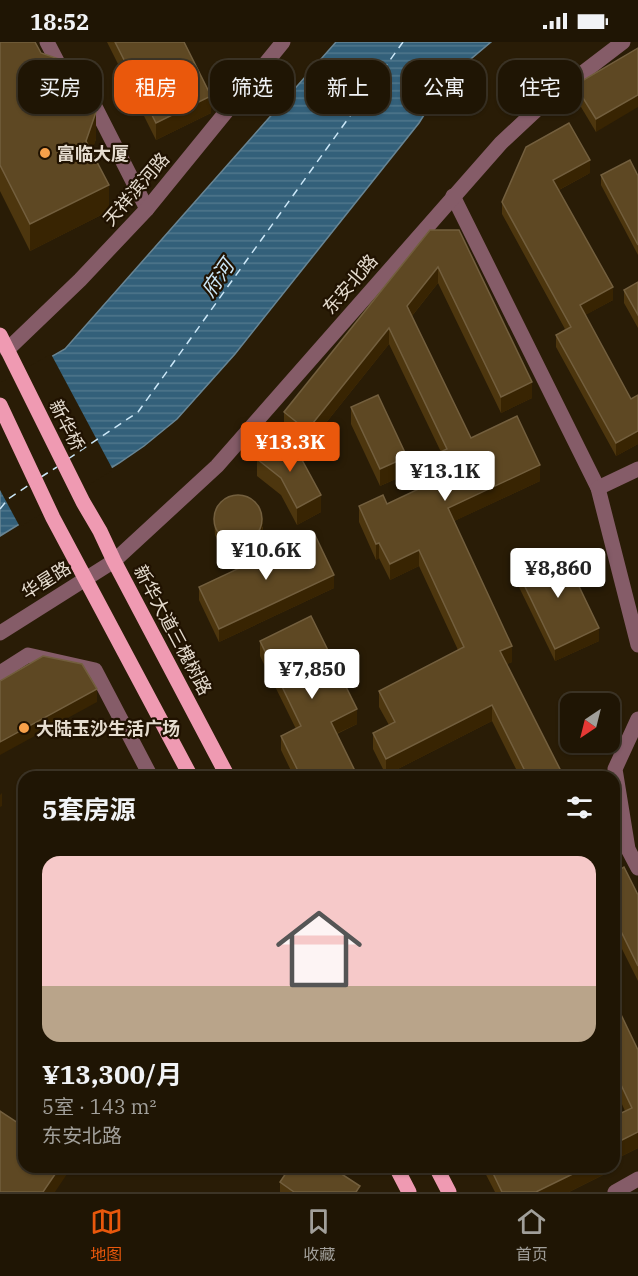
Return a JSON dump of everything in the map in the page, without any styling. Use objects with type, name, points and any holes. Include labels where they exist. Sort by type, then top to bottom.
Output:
[{"type":"main road","name":"新华桥","points":[[0,335],[83,502]]},
{"type":"main road","points":[[0,405],[53,518],[188,771]]},
{"type":"main road","name":"新华大道三槐树路","points":[[83,502],[225,771]]},
{"type":"main road","points":[[399,1173],[409,1192]]},
{"type":"main road","points":[[439,1173],[449,1192]]},
{"type":"street","points":[[47,42],[59,66],[86,89],[147,209]]},
{"type":"street","name":"天祥滨河路","points":[[7,350],[80,280],[147,209],[283,42]]},
{"type":"street","name":"东安北路","points":[[114,561],[217,466],[501,143],[546,100],[623,42]]},
{"type":"street","points":[[453,196],[598,488],[638,645]]},
{"type":"street","points":[[598,488],[638,469]]},
{"type":"street","name":"华星路","points":[[0,633],[114,561]]},
{"type":"street","points":[[0,673],[28,656],[95,670],[149,771]]},
{"type":"street","points":[[615,771],[638,719]]},
{"type":"street","points":[[620,791],[638,868]]},
{"type":"street","points":[[615,1192],[638,1179]]},
{"type":"water","name":"府河","points":[[336,42],[491,42],[470,60],[402,60],[402,114],[425,114],[235,354],[177,419],[144,446],[0,536],[0,386],[65,349],[272,114],[294,114],[294,90],[306,76],[306,114],[390,114],[390,60],[320,60]]},
{"type":"pier","points":[[51,354],[113,470],[20,527],[0,490],[0,383]]},
{"type":"building","name":"富临大厦","points":[[0,42],[35,42],[41,53],[62,60],[18,60],[18,114],[95,114],[86,141],[109,185],[30,224],[0,165]]},
{"type":"building","points":[[115,42],[184,42],[193,60],[124,60]]},
{"type":"building","points":[[638,48],[638,95],[596,119],[582,96],[582,81]]},
{"type":"building","points":[[198,70],[210,94],[210,96],[198,102]]},
{"type":"building","points":[[151,114],[174,114],[156,123]]},
{"type":"building","points":[[569,123],[590,160],[553,180],[613,287],[580,305],[631,399],[638,395],[638,431],[616,443],[556,335],[571,327],[502,202],[526,147]]},
{"type":"building","points":[[630,160],[638,176],[638,245],[601,175]]},
{"type":"building","points":[[430,230],[459,230],[532,382],[501,397],[438,267],[407,306],[471,438],[517,416],[540,465],[448,508],[512,646],[500,651],[561,771],[525,771],[492,705],[386,759],[373,733],[395,722],[379,691],[464,647],[419,550],[390,564],[379,543],[376,544],[359,506],[383,495],[387,504],[444,477],[434,455],[447,449],[389,328],[309,428],[304,428],[284,412]]},
{"type":"building","points":[[638,282],[638,315],[624,290]]},
{"type":"building","points":[[378,395],[407,457],[380,469],[351,407]]},
{"type":"building","points":[[274,438],[302,460],[321,495],[297,508],[281,478],[257,459]]},
{"type":"building","points":[[233,495],[243,495],[255,502],[262,514],[262,524],[255,536],[243,543],[233,543],[218,532],[214,524],[214,514],[225,499]]},
{"type":"building","points":[[314,533],[334,575],[219,629],[199,587]]},
{"type":"building","points":[[561,549],[599,628],[555,649],[517,570]]},
{"type":"building","points":[[311,616],[357,709],[331,722],[355,771],[298,771],[281,736],[301,726],[260,641]]},
{"type":"building","name":"大陆玉沙生活广场","points":[[43,656],[82,664],[97,689],[0,742],[0,681]]},
{"type":"building","points":[[624,867],[638,895],[638,966],[620,929],[620,869]]},
{"type":"building","points":[[620,1012],[638,1050],[638,1132],[620,1141],[620,1114],[632,1108],[620,1083]]},
{"type":"building","points":[[0,1111],[18,1123],[18,1173],[56,1173],[43,1192],[0,1192]]},
{"type":"building","points":[[286,1173],[340,1173],[360,1186],[356,1192],[294,1192],[280,1182]]},
{"type":"building","points":[[493,1173],[575,1173],[536,1192],[502,1192]]},
{"type":"ferry route","points":[[68,459],[138,412],[403,42]]},
{"type":"ferry route","points":[[41,477],[57,467]]},
{"type":"ferry route","points":[[0,509],[8,499],[29,485]]},
{"type":"place","name":"富临大厦","points":[[45,153]]},
{"type":"place","name":"大陆玉沙生活广场","points":[[24,728]]}]
